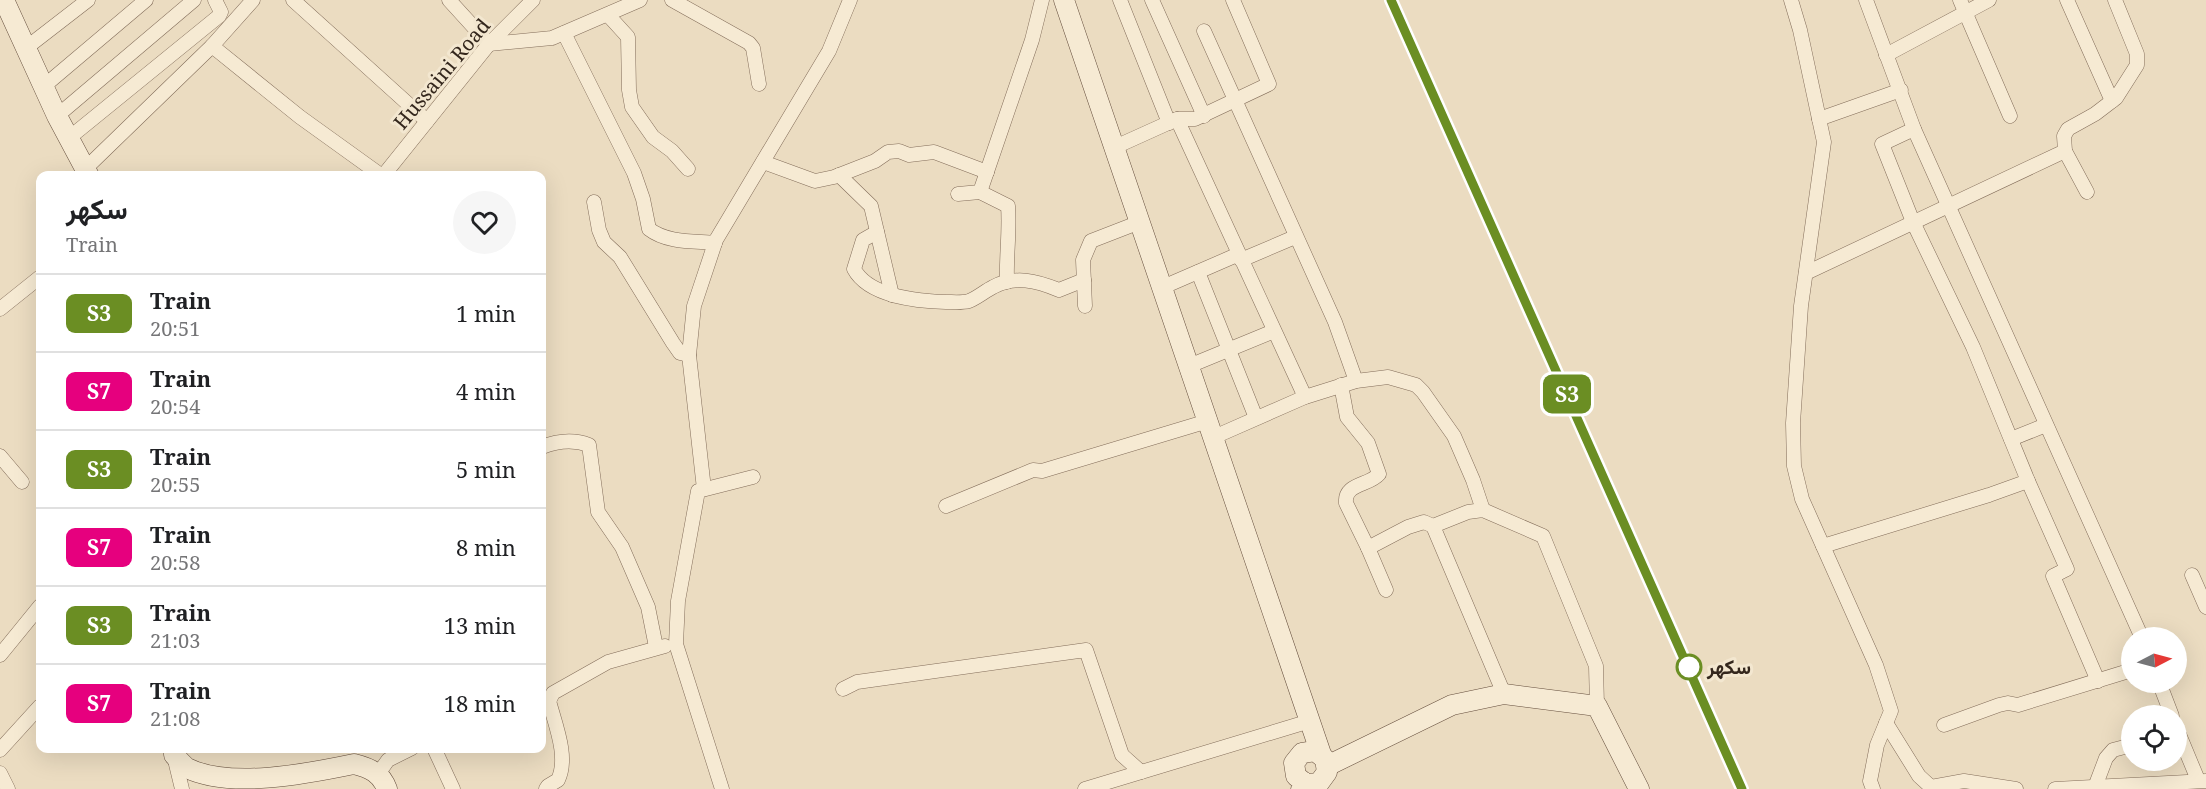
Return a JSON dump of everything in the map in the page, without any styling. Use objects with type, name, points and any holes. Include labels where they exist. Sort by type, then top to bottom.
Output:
[{"type":"main road","points":[[3,0],[57,116],[86,171]]},
{"type":"main road","points":[[1064,0],[1327,770]]},
{"type":"main road","points":[[1327,770],[1308,751],[1302,753],[1294,763],[1296,776],[1304,787],[1319,783],[1327,770],[1452,705],[1504,694],[1597,706],[1639,789]]},
{"type":"main road","points":[[175,753],[188,768],[210,778],[236,782],[261,782],[354,764],[368,768],[382,781]]},
{"type":"street","points":[[26,48],[88,0]]},
{"type":"street","points":[[44,87],[146,0]]},
{"type":"street","points":[[57,116],[194,0]]},
{"type":"street","points":[[69,138],[219,16],[221,12],[215,0]]},
{"type":"street","points":[[88,171],[212,46],[254,0]]},
{"type":"street","points":[[293,0],[427,121]]},
{"type":"street","points":[[449,0],[489,44],[552,38],[640,0]]},
{"type":"street","name":"Hussaini Road","points":[[387,171],[489,44],[533,0]]},
{"type":"street","points":[[672,0],[749,43],[753,48],[759,84]]},
{"type":"street","points":[[704,489],[689,355],[694,306],[715,243],[830,51],[850,0]]},
{"type":"street","points":[[980,192],[1032,40],[1042,0]]},
{"type":"street","points":[[1120,0],[1173,121],[1305,397]]},
{"type":"street","points":[[1152,0],[1204,116]]},
{"type":"street","points":[[1115,147],[1173,121],[1204,116],[1269,84],[1233,0]]},
{"type":"street","points":[[1791,0],[1800,30],[1824,142],[1801,306],[1793,423],[1794,466],[1802,499],[1876,665],[1891,711],[1877,745],[1870,781],[1873,789]]},
{"type":"street","points":[[1866,0],[1914,129],[2137,627]]},
{"type":"street","points":[[1960,0],[2010,116]]},
{"type":"street","points":[[1886,56],[1989,0]]},
{"type":"street","points":[[2067,0],[2112,101]]},
{"type":"street","points":[[2087,192],[2065,152],[2063,140],[2068,129],[2095,114],[2116,98],[2137,65],[2137,54],[2115,0]]},
{"type":"street","points":[[608,15],[628,39],[629,90],[632,107],[653,136],[672,151],[688,169]]},
{"type":"street","points":[[1204,31],[1335,322],[1356,381]]},
{"type":"street","points":[[564,33],[634,172],[649,229],[660,236],[669,238],[715,243]]},
{"type":"street","points":[[212,46],[300,117],[376,171]]},
{"type":"street","points":[[1819,119],[1901,90]]},
{"type":"street","points":[[1914,129],[1882,144],[1913,222],[1973,347],[2067,569],[2053,576],[2098,681]]},
{"type":"street","points":[[763,162],[815,181],[839,175],[875,161],[888,152],[899,151],[909,155],[934,152],[987,172]]},
{"type":"street","points":[[1806,273],[2065,152]]},
{"type":"street","points":[[839,175],[871,206],[892,295]]},
{"type":"street","points":[[958,194],[980,192],[1008,206],[1007,282]]},
{"type":"street","points":[[594,202],[599,230],[604,242],[620,256],[673,343],[681,353],[689,355]]},
{"type":"street","points":[[1085,306],[1083,260],[1091,241],[1140,222]]},
{"type":"street","points":[[877,232],[863,240],[854,269],[857,275],[866,282],[892,295],[924,301],[959,302],[969,301],[999,283],[1034,280],[1059,290],[1083,280]]},
{"type":"street","points":[[1162,287],[1295,237]]},
{"type":"street","points":[[1198,272],[1256,418]]},
{"type":"street","points":[[0,309],[36,280]]},
{"type":"street","points":[[1190,366],[1274,331]]},
{"type":"street","points":[[946,506],[1033,470],[1042,471],[1256,418],[1305,397],[1356,381],[1388,377],[1416,385],[1454,436],[1483,510]]},
{"type":"street","points":[[1341,386],[1347,417],[1368,443],[1379,474],[1374,480],[1348,491],[1346,503],[1386,591]]},
{"type":"street","points":[[2011,439],[2046,425]]},
{"type":"street","points":[[546,446],[561,441],[580,441],[589,445],[598,512],[622,547],[648,607],[656,647]]},
{"type":"street","points":[[0,456],[22,482]]},
{"type":"street","points":[[723,789],[676,644],[678,601],[698,490],[753,477]]},
{"type":"street","points":[[1823,546],[2028,481]]},
{"type":"street","points":[[1433,526],[1468,512],[1483,510],[1543,536],[1596,666],[1597,706]]},
{"type":"street","points":[[1368,548],[1408,527],[1424,522],[1433,526],[1504,694]]},
{"type":"street","points":[[2192,575],[2206,607]]},
{"type":"street","points":[[0,655],[36,611]]},
{"type":"street","points":[[546,699],[608,662],[656,647],[676,644]]},
{"type":"street","points":[[843,689],[857,682],[1086,650],[1122,755],[1142,772]]},
{"type":"street","points":[[1944,725],[1999,705],[2008,703],[2018,705],[2121,674]]},
{"type":"street","points":[[546,703],[560,744],[562,768],[558,780],[546,789]]},
{"type":"street","points":[[0,750],[36,710]]},
{"type":"street","points":[[1084,789],[1310,721]]},
{"type":"street","points":[[1886,723],[1919,776],[1931,787],[1964,781],[2016,789]]},
{"type":"street","points":[[2095,787],[2106,758],[2113,750],[2121,748]]},
{"type":"street","points":[[2055,789],[2202,781],[2187,752]]},
{"type":"street","points":[[174,753],[182,789]]},
{"type":"street","points":[[382,781],[388,760],[402,753]]},
{"type":"street","points":[[436,753],[453,789]]},
{"type":"street","points":[[0,772],[8,789]]},
{"type":"railway","points":[[1391,0],[1742,789]]},
{"type":"train","name":"S3","points":[[1391,0],[1742,789]]},
{"type":"place","name":"سكهر","points":[[1689,667]]}]
